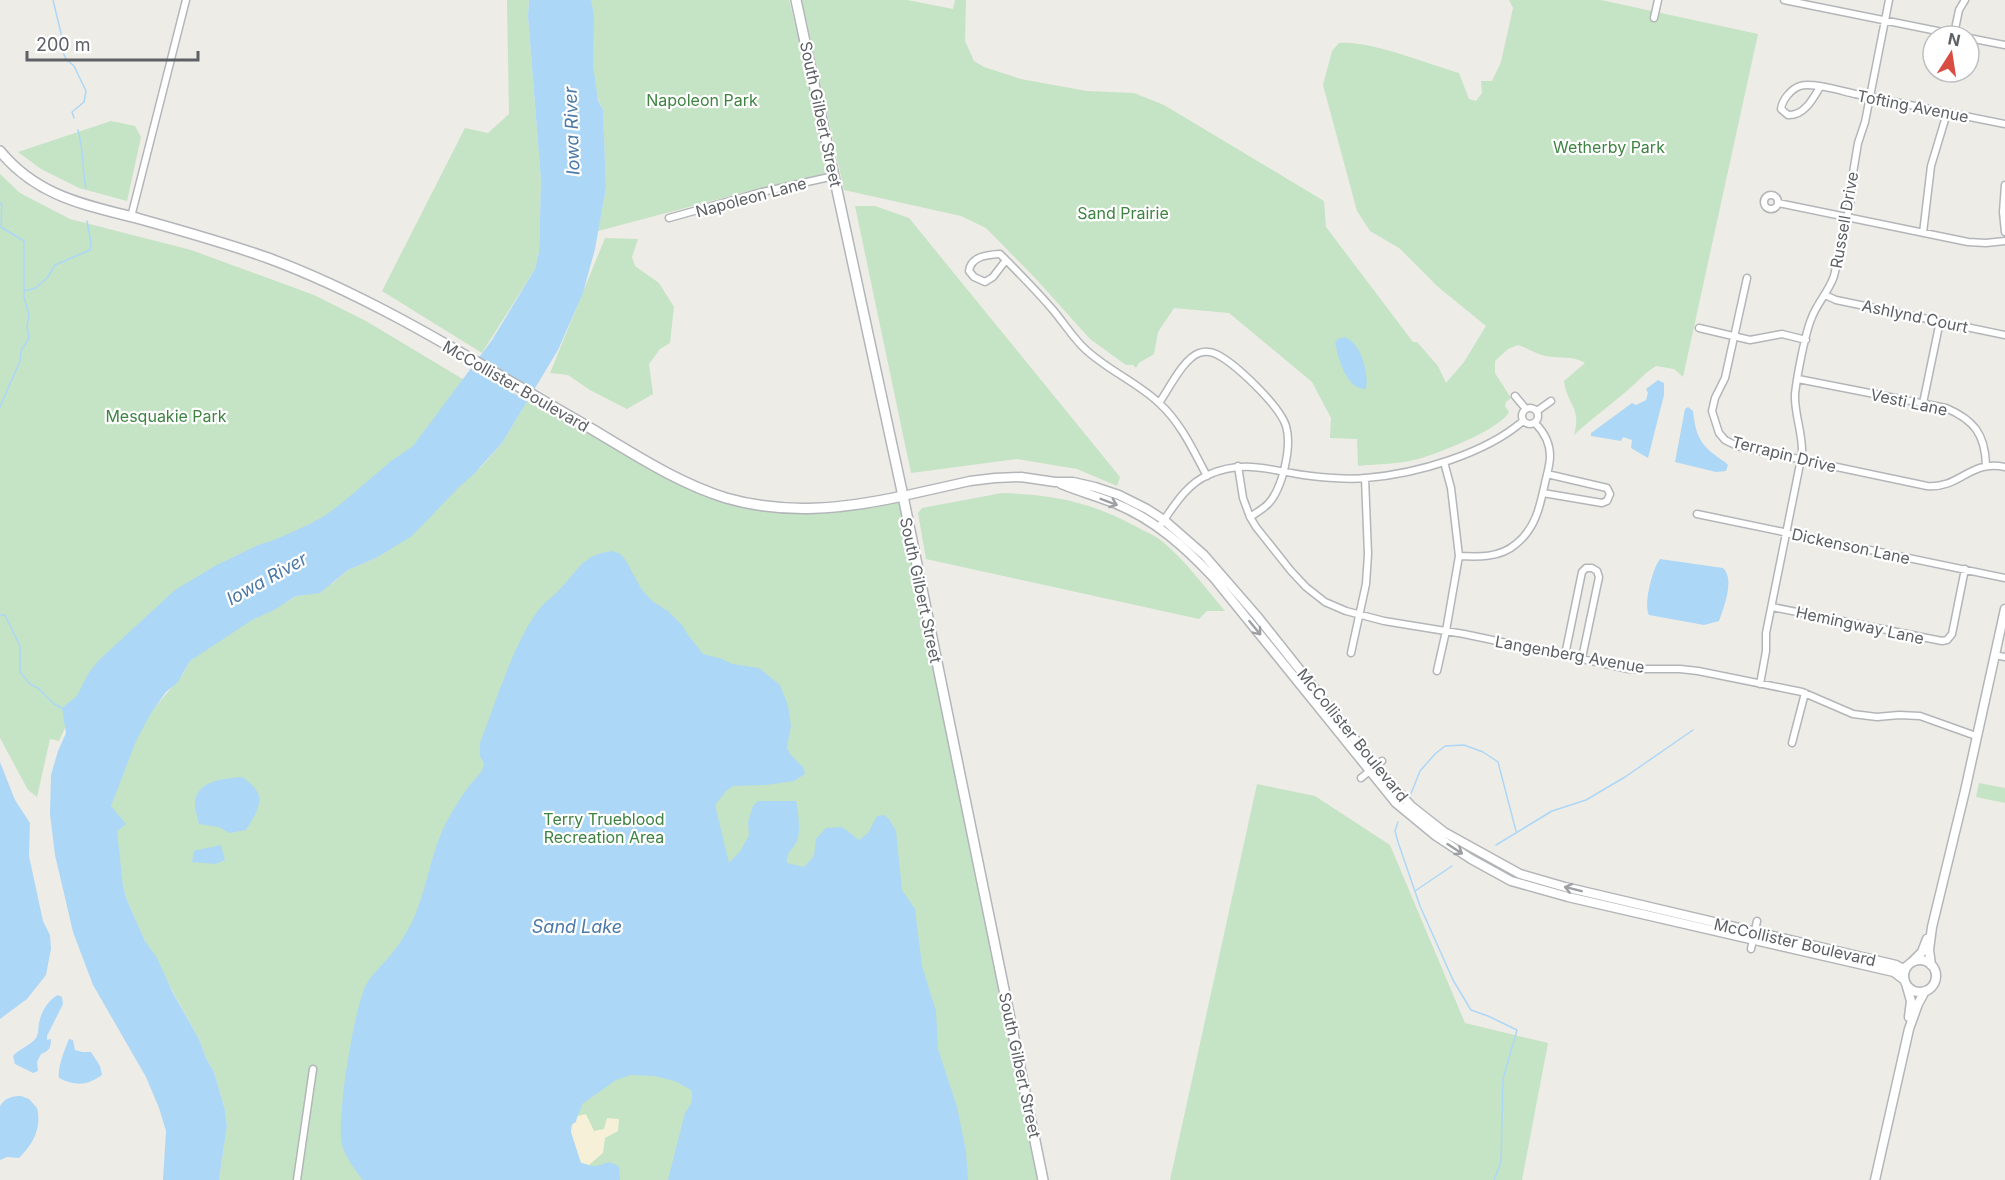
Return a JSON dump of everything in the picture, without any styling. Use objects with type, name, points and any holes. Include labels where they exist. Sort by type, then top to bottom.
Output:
[{"type":"main road","name":"South Gilbert Street","points":[[796,0],[903,496],[1043,1180]]},
{"type":"main road","name":"McCollister Boulevard","points":[[0,151],[19,170],[52,192],[86,206],[220,242],[269,258],[356,297],[684,482],[705,491],[744,503],[785,509],[823,509],[903,496]]},
{"type":"street","points":[[131,217],[186,0]]},
{"type":"street","points":[[1654,18],[1658,0]]},
{"type":"street","points":[[1784,0],[1817,3],[1921,27]]},
{"type":"street","name":"Russell Drive","points":[[1760,684],[1772,607],[1801,460],[1803,442],[1795,395],[1798,379],[1812,317],[1834,276],[1889,0]]},
{"type":"street","points":[[1956,24],[1959,10],[1965,0]]},
{"type":"street","points":[[1981,40],[2005,45]]},
{"type":"street","name":"Tofting Avenue","points":[[1820,87],[1811,102],[1797,114],[1788,116],[1781,110],[1784,99],[1799,86],[1808,85],[1820,87],[1870,97],[1947,113],[2005,124]]},
{"type":"street","points":[[1923,233],[1931,166],[1947,113]]},
{"type":"street","name":"Napoleon Lane","points":[[669,218],[762,192],[834,176]]},
{"type":"street","points":[[2005,185],[2002,212],[2005,232]]},
{"type":"street","points":[[1778,203],[1968,242],[2005,241]]},
{"type":"street","points":[[1006,260],[985,282],[980,281],[969,271],[970,264],[975,259],[1000,254],[1033,286],[1087,351],[1159,403],[1174,418],[1207,476]]},
{"type":"street","name":"Terrapin Drive","points":[[1747,278],[1725,378],[1715,398],[1712,411],[1719,433],[1725,440],[1737,446],[1937,487],[1986,465]]},
{"type":"street","name":"Ashlynd Court","points":[[1825,295],[1836,300],[2005,335]]},
{"type":"street","points":[[1923,404],[1940,321]]},
{"type":"street","points":[[1699,327],[1750,340],[1782,334],[1806,340]]},
{"type":"street","points":[[1159,403],[1187,362],[1193,356],[1209,352],[1216,354],[1238,371],[1274,404],[1281,414],[1288,435],[1283,471],[1272,498],[1262,510],[1250,517]]},
{"type":"street","name":"Vesti Lane","points":[[1798,379],[1946,408],[1961,414],[1974,425],[1984,443],[1986,465]]},
{"type":"street","points":[[1515,396],[1526,409]]},
{"type":"street","points":[[1537,411],[1551,400]]},
{"type":"street","points":[[1526,409],[1537,411]]},
{"type":"street","points":[[1523,421],[1522,416],[1526,409]]},
{"type":"street","points":[[1523,421],[1531,425],[1535,423],[1538,419],[1537,411]]},
{"type":"street","points":[[1162,524],[1185,492],[1207,476],[1238,466],[1253,465],[1326,477],[1365,478],[1405,472],[1465,454],[1523,421]]},
{"type":"street","points":[[1459,556],[1483,557],[1502,552],[1515,545],[1530,529],[1540,509],[1550,454],[1545,434],[1535,423]]},
{"type":"street","points":[[1437,671],[1459,556],[1451,488],[1444,462]]},
{"type":"street","points":[[1986,465],[2005,467]]},
{"type":"street","name":"Langenberg Avenue","points":[[1238,466],[1243,498],[1250,517],[1290,571],[1325,602],[1346,611],[1384,621],[1446,631],[1629,669],[1698,671],[1805,693],[1853,714],[1877,717],[1920,716],[1976,735]]},
{"type":"street","points":[[1543,493],[1602,503],[1607,501],[1610,494],[1607,488],[1547,474]]},
{"type":"street","name":"McCollister Boulevard","points":[[903,496],[995,478],[1022,477],[1054,482],[1114,503],[1162,524],[1214,578],[1376,766],[1396,803],[1436,836],[1511,881],[1568,897],[1896,965],[1903,969],[1909,964]]},
{"type":"street","points":[[1351,653],[1366,584],[1368,554],[1365,478]]},
{"type":"street","name":"Dickenson Lane","points":[[1697,514],[2005,578]]},
{"type":"street","points":[[1565,655],[1582,572],[1586,568],[1592,568],[1597,571],[1599,577],[1581,658]]},
{"type":"street","name":"Hemingway Lane","points":[[1772,607],[1942,641],[1947,640],[1952,634],[1965,569]]},
{"type":"street","points":[[1875,1180],[1909,1029],[1918,1004],[1925,991],[1933,985],[1935,980],[1935,970],[1931,965],[1929,950],[1932,927],[2005,609]]},
{"type":"street","points":[[1995,655],[2005,657]]},
{"type":"street","points":[[1792,742],[1805,693]]},
{"type":"street","points":[[1361,778],[1376,766]]},
{"type":"street","points":[[1751,949],[1757,921]]},
{"type":"street","points":[[1909,1029],[1911,1001],[1904,972],[1922,952],[1932,927]]},
{"type":"street","name":"McCollister Boulevard","points":[[1754,936],[1894,972],[1905,983]]},
{"type":"street","points":[[1909,964],[1920,961],[1931,965]]},
{"type":"street","points":[[1905,983],[1914,991],[1925,991]]},
{"type":"street","points":[[297,1180],[313,1069]]},
{"type":"green space","points":[[507,0],[529,0],[528,16],[541,181],[539,252],[535,269],[482,353],[382,291],[465,128],[488,133],[509,114]]},
{"type":"green space","name":"Napoleon Park","points":[[591,0],[789,0],[827,173],[598,231],[606,188],[603,110],[595,85],[591,56]]},
{"type":"green space","points":[[802,0],[907,0],[953,9],[955,0],[966,0],[965,41],[974,61],[984,67],[1021,79],[1087,91],[1134,93],[1164,105],[1324,201],[1326,227],[1413,342],[1417,342],[1438,366],[1446,383],[1464,362],[1486,326],[1437,286],[1399,248],[1370,231],[1357,211],[1323,85],[1332,51],[1339,43],[1382,49],[1459,73],[1469,99],[1476,101],[1482,93],[1481,81],[1492,81],[1501,62],[1513,8],[1509,0],[1601,0],[1758,34],[1683,377],[1674,369],[1656,366],[1574,435],[1575,412],[1564,381],[1585,363],[1571,358],[1542,355],[1518,345],[1508,349],[1495,361],[1495,373],[1511,398],[1505,406],[1509,412],[1494,426],[1468,440],[1418,459],[1358,466],[1357,439],[1330,438],[1331,418],[1312,382],[1229,313],[1174,308],[1158,332],[1154,354],[1139,363],[1136,368],[1133,365],[1126,365],[1090,339],[986,228],[961,216],[844,190]]},
{"type":"green space","points":[[111,121],[135,126],[141,137],[127,201],[79,188],[41,169],[18,152]]},
{"type":"green space","name":"Mesquakie Park","points":[[0,174],[20,193],[70,219],[191,250],[314,295],[366,321],[471,384],[417,449],[76,704],[59,741],[50,739],[37,797],[28,790],[0,738]]},
{"type":"green space","points":[[855,206],[875,206],[909,218],[1120,477],[1117,486],[1077,469],[1017,459],[911,473]]},
{"type":"green space","points":[[605,238],[638,239],[632,257],[635,266],[659,283],[674,307],[670,343],[660,349],[649,364],[653,394],[627,409],[590,390],[568,375],[550,373]]},
{"type":"green space","name":"Terry Trueblood Recreation Area","points":[[527,401],[546,411],[550,405],[705,491],[785,509],[903,496],[1043,1180],[219,1180],[227,1126],[225,1110],[214,1072],[199,1039],[145,941],[123,886],[111,806],[126,753],[151,712],[183,674],[190,661],[256,614],[333,583],[348,570],[376,558],[482,466],[502,443]]},
{"type":"green space","points":[[1002,493],[1038,495],[1086,505],[1118,517],[1157,537],[1196,575],[1225,611],[1207,611],[1199,619],[926,559],[918,513],[922,508]]},
{"type":"green space","points":[[1979,783],[2005,788],[2005,803],[1976,797]]},
{"type":"green space","points":[[1257,784],[1315,796],[1390,845],[1465,1023],[1548,1043],[1522,1180],[1170,1180]]},
{"type":"sand","points":[[586,1114],[594,1131],[604,1129],[607,1118],[619,1119],[618,1131],[605,1138],[603,1153],[589,1165],[581,1163],[571,1134],[573,1122],[577,1116]]},
{"type":"water","name":"Iowa River","points":[[529,0],[591,0],[594,15],[593,66],[598,100],[603,110],[606,188],[595,249],[583,293],[558,350],[502,443],[412,536],[376,558],[348,570],[320,593],[296,596],[252,620],[190,661],[178,682],[166,692],[151,713],[136,741],[111,806],[126,824],[117,831],[123,886],[127,900],[145,941],[157,958],[172,991],[199,1039],[214,1072],[225,1110],[227,1126],[219,1180],[163,1180],[166,1131],[159,1108],[146,1077],[93,985],[73,932],[55,855],[50,814],[51,775],[66,733],[62,708],[77,696],[88,674],[99,660],[175,590],[215,566],[326,515],[391,461],[413,446],[492,340],[535,269],[539,252],[541,181],[528,16]]},
{"type":"water","points":[[1344,337],[1350,340],[1359,351],[1365,367],[1366,389],[1353,384],[1341,365],[1335,343]]},
{"type":"water","points":[[1658,380],[1664,383],[1664,395],[1648,458],[1631,448],[1632,440],[1623,437],[1621,441],[1591,436],[1591,433],[1632,403],[1636,405],[1646,400],[1648,393],[1646,389]]},
{"type":"water","points":[[1688,407],[1693,411],[1698,435],[1711,452],[1728,465],[1726,471],[1716,472],[1675,462],[1685,409]]},
{"type":"water","name":"Sand Lake","points":[[612,551],[625,559],[642,590],[682,625],[703,654],[732,664],[759,668],[780,685],[788,705],[791,726],[787,747],[790,754],[803,767],[805,774],[794,781],[733,786],[726,791],[715,805],[729,863],[741,850],[749,835],[748,822],[753,806],[758,801],[796,801],[799,832],[787,863],[804,867],[814,856],[816,839],[826,828],[842,827],[859,840],[868,833],[877,816],[884,815],[896,831],[902,890],[915,909],[922,966],[936,1011],[938,1049],[957,1107],[966,1151],[968,1180],[668,1180],[685,1113],[691,1102],[691,1090],[675,1081],[654,1076],[631,1075],[616,1080],[582,1104],[576,1122],[571,1125],[581,1163],[592,1166],[614,1164],[619,1167],[620,1180],[363,1180],[348,1159],[342,1145],[341,1132],[344,1089],[357,1014],[367,983],[398,945],[411,924],[443,829],[458,802],[483,767],[480,743],[514,653],[532,620],[541,607],[588,559]]},
{"type":"water","points":[[1660,559],[1723,568],[1728,579],[1728,586],[1719,621],[1704,625],[1649,615],[1647,603],[1650,586],[1654,570]]},
{"type":"water","points":[[0,762],[15,800],[30,823],[29,856],[43,921],[50,935],[51,949],[46,975],[27,999],[0,1019]]},
{"type":"water","points":[[242,777],[256,789],[259,795],[258,807],[246,830],[229,833],[219,827],[199,824],[195,804],[200,790],[212,782]]},
{"type":"water","points":[[221,845],[225,860],[216,864],[192,862],[194,851]]},
{"type":"water","points":[[58,995],[62,997],[63,1004],[47,1036],[47,1040],[51,1039],[50,1047],[41,1054],[37,1062],[38,1071],[33,1073],[15,1064],[13,1056],[36,1038],[43,1011],[48,1003]]},
{"type":"water","points":[[69,1039],[73,1040],[75,1050],[91,1052],[100,1066],[102,1075],[81,1084],[59,1078],[60,1064]]},
{"type":"water","points":[[21,1096],[29,1099],[37,1108],[37,1129],[28,1147],[19,1158],[7,1157],[0,1160],[0,1106],[9,1098]]},
{"type":"pier","points":[[476,356],[536,390],[529,402],[468,367]]},
{"type":"waterway","points":[[53,0],[61,33],[61,48],[66,59],[74,66],[86,91],[84,102],[72,112],[74,118]]},
{"type":"waterway","points":[[78,130],[86,188]]},
{"type":"waterway","points":[[0,203],[2,205],[1,227],[24,241],[24,297],[29,315],[27,326],[29,338],[21,351],[20,361],[0,407]]},
{"type":"waterway","points":[[24,291],[36,288],[48,277],[55,265],[90,250],[87,221]]},
{"type":"waterway","points":[[0,615],[5,615],[20,646],[20,672],[30,684],[62,708]]},
{"type":"waterway","points":[[1496,845],[1552,811],[1586,800],[1625,777],[1693,730]]},
{"type":"waterway","points":[[1410,796],[1420,771],[1435,754],[1445,746],[1464,745],[1483,752],[1498,762],[1516,831]]},
{"type":"waterway","points":[[1398,822],[1395,831],[1420,906],[1453,980],[1471,1010],[1517,1030],[1503,1079],[1501,1162],[1494,1180]]},
{"type":"waterway","points":[[1415,891],[1452,866]]},
{"type":"park label","name":"Wetherby Park","points":[[1609,147]]},
{"type":"park label","name":"Sand Prairie","points":[[1123,213]]}]
